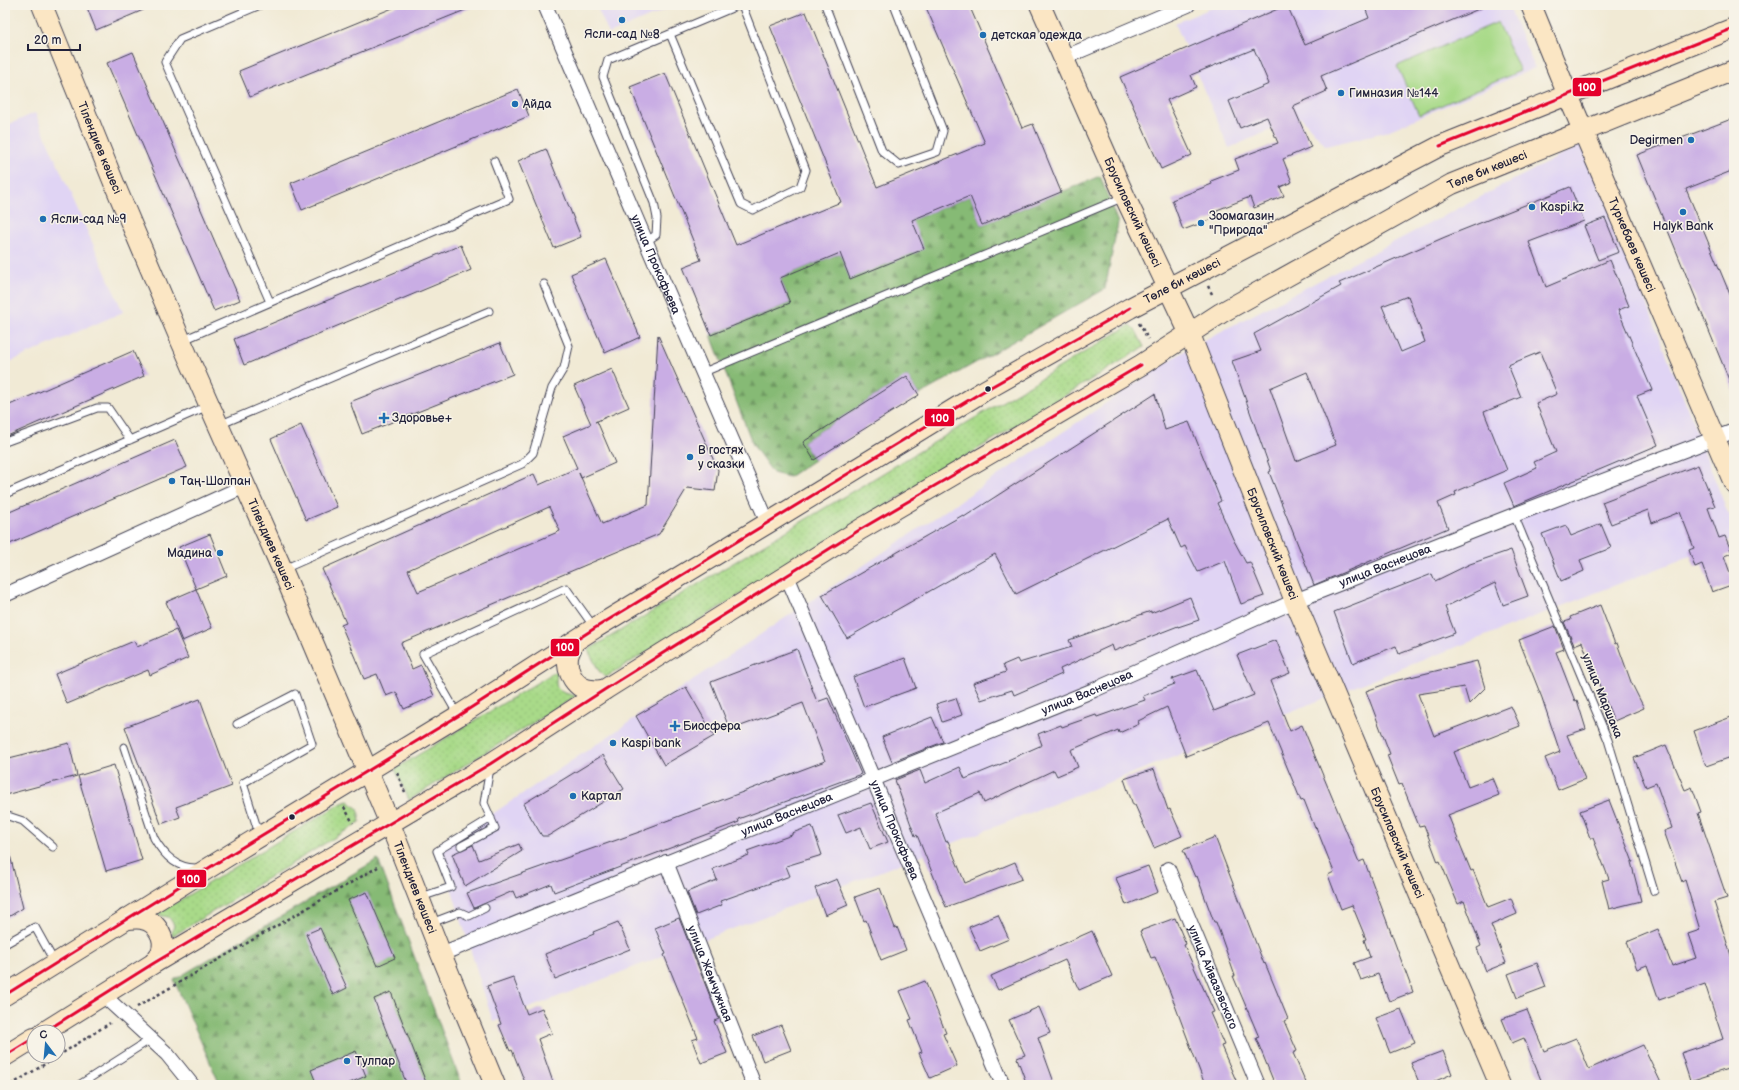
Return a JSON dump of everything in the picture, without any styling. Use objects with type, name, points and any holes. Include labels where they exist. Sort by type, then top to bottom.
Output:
[{"type":"main road","name":"Брусиловский көшесі","points":[[1040,5],[1125,197],[1189,332],[1296,601],[1500,1085]]},
{"type":"main road","name":"Түркебаев көшесі","points":[[1531,5],[1584,131],[1725,435],[1734,483]]},
{"type":"main road","name":"Тілендиев көшесі","points":[[43,6],[114,182],[181,341],[282,569],[366,772],[390,824],[441,954],[496,1085]]},
{"type":"main road","name":"Төле би көшесі","points":[[5,995],[207,868],[458,716],[595,628],[768,524],[982,392],[1130,308],[1440,146],[1567,93],[1734,28]]},
{"type":"main road","name":"Төле би көшесі","points":[[57,1024],[154,963],[490,764],[604,690],[787,576],[948,477],[1141,365],[1189,332],[1221,313],[1452,184],[1734,70]]},
{"type":"main road","points":[[574,642],[568,656],[568,666],[573,679],[581,687],[590,690],[604,690]]},
{"type":"main road","points":[[126,919],[140,918],[148,921],[158,928],[163,942],[161,952],[154,963]]},
{"type":"main road","points":[[5,1056],[26,1043]]},
{"type":"street","name":"улица Прокофьева","points":[[545,5],[645,242],[704,372],[768,524]]},
{"type":"street","points":[[1063,58],[1188,5]]},
{"type":"street","name":"улица Васнецова","points":[[441,954],[1094,690],[1296,601],[1514,515],[1725,435]]},
{"type":"street","points":[[5,595],[245,486]]},
{"type":"street","name":"улица Прокофьева","points":[[787,576],[1003,1085]]},
{"type":"street","name":"улица Жемчужная","points":[[666,862],[754,1085]]},
{"type":"street","name":"улица Айвазовского","points":[[1168,869],[1258,1085]]},
{"type":"street","points":[[103,995],[167,1054],[192,1085]]},
{"type":"lane","points":[[260,5],[180,39],[165,62],[270,302]]},
{"type":"lane","points":[[645,242],[656,235],[657,218],[654,203],[602,77],[608,60],[670,34],[741,5],[806,170],[800,187],[753,210],[741,204],[670,34]]},
{"type":"lane","points":[[825,5],[882,151],[899,165],[938,152],[943,131],[894,5]]},
{"type":"lane","points":[[181,341],[509,200],[494,161]]},
{"type":"lane","points":[[704,372],[1125,197]]},
{"type":"lane","points":[[282,569],[522,464],[533,453],[552,388],[564,368],[569,346],[544,284]]},
{"type":"lane","points":[[219,425],[489,311]]},
{"type":"lane","points":[[5,494],[210,405]]},
{"type":"lane","points":[[5,442],[97,408],[108,408],[130,440]]},
{"type":"lane","name":"улица Маршака","points":[[1514,515],[1608,740],[1654,891]]},
{"type":"lane","points":[[458,716],[423,654],[566,588],[595,628]]},
{"type":"lane","points":[[237,724],[295,694],[312,744],[243,783],[260,836]]},
{"type":"lane","points":[[124,747],[154,838],[161,850],[172,860],[189,868],[207,868]]},
{"type":"lane","points":[[461,846],[495,828],[484,803],[490,764]]},
{"type":"lane","points":[[5,815],[23,821],[53,847]]},
{"type":"lane","points":[[420,898],[451,887],[437,851],[491,818]]},
{"type":"lane","points":[[429,924],[460,912],[469,916],[485,908]]},
{"type":"lane","points":[[5,944],[35,927],[55,963]]},
{"type":"lane","points":[[79,1085],[151,1039]]},
{"type":"path","points":[[1138,321],[1150,342]]},
{"type":"path","points":[[395,769],[406,794]]},
{"type":"path","points":[[342,803],[355,826]]},
{"type":"path","points":[[66,1051],[169,987],[378,867]]},
{"type":"path","points":[[11,1085],[45,1064]]},
{"type":"shaded area","name":"Ясли-сад №8","points":[[596,5],[676,5],[609,34]]},
{"type":"shaded area","name":"Гимназия №144","points":[[1219,5],[1508,5],[1535,68],[1385,132],[1326,146],[1301,117],[1229,148],[1175,23]]},
{"type":"shaded area","name":"Ясли-сад №9","points":[[35,113],[123,312],[5,364],[5,126]]},
{"type":"shaded area","points":[[1585,143],[1734,529],[1734,539],[493,1022],[451,887],[437,851],[1187,349]]},
{"type":"green space","points":[[1498,22],[1520,71],[1419,115],[1397,66]]},
{"type":"green space","points":[[1100,176],[1118,223],[1105,289],[919,395],[907,376],[803,442],[814,460],[789,477],[773,473],[753,445],[711,335],[790,303],[780,278],[840,253],[850,278],[912,220],[970,196],[982,225]]},
{"type":"green space","points":[[1130,325],[1136,331],[1144,347],[606,677],[599,671],[588,650]]},
{"type":"green space","points":[[558,670],[556,686],[558,689],[564,693],[576,696],[409,800],[395,769]]},
{"type":"green space","points":[[348,801],[358,809],[360,822],[171,937],[174,925],[169,917],[155,915],[342,803]]},
{"type":"green space","points":[[378,859],[462,1085],[220,1085],[174,980]]},
{"type":"building","points":[[86,5],[155,5],[96,30]]},
{"type":"building","points":[[400,5],[475,6],[250,97],[239,71]]},
{"type":"building","points":[[925,5],[969,5],[1022,128],[1033,124],[1061,192],[982,225],[970,196],[912,220],[924,249],[850,279],[840,253],[780,278],[790,303],[711,335],[683,267],[701,260],[630,87],[665,73],[736,245],[841,202],[770,26],[806,12],[877,187],[985,143]]},
{"type":"building","points":[[1287,5],[1305,45],[1369,18],[1364,5],[1488,5],[1321,76],[1327,91],[1293,106],[1311,147],[1283,159],[1292,182],[1280,187],[1284,196],[1254,208],[1250,197],[1217,210],[1220,216],[1183,230],[1172,200],[1212,184],[1211,181],[1239,170],[1235,159],[1278,143],[1267,117],[1240,128],[1229,101],[1269,84],[1254,49],[1191,75],[1196,87],[1167,100],[1192,155],[1161,169],[1120,77]]},
{"type":"building","points":[[133,52],[240,300],[214,311],[107,63]]},
{"type":"building","points":[[518,89],[529,116],[302,210],[291,183]]},
{"type":"building","points":[[1734,118],[1734,170],[1686,189],[1734,304],[1734,392],[1637,155]]},
{"type":"building","points":[[546,149],[581,237],[554,248],[518,161]]},
{"type":"building","points":[[1570,187],[1584,221],[1529,242],[1546,287],[1610,260],[1629,306],[1618,310],[1652,390],[1637,396],[1658,445],[1514,506],[1504,483],[1537,468],[1534,462],[1556,452],[1536,403],[1557,394],[1540,352],[1508,365],[1521,397],[1484,412],[1507,470],[1455,492],[1456,495],[1438,503],[1448,528],[1314,585],[1269,472],[1271,471],[1232,361],[1261,351],[1254,334],[1341,286],[1339,283],[1445,237]],"holes":[[[1408,296],[1425,342],[1401,352],[1382,306]],[[1307,372],[1336,445],[1296,461],[1270,388]]]},
{"type":"building","points":[[1605,218],[1619,252],[1598,260],[1584,226]]},
{"type":"building","points":[[461,245],[471,270],[244,365],[234,339]]},
{"type":"building","points":[[606,259],[640,337],[605,353],[571,274]]},
{"type":"building","points":[[658,335],[718,470],[715,491],[687,488],[659,534],[401,643],[412,669],[421,665],[434,696],[404,709],[396,692],[386,696],[377,674],[364,679],[341,625],[346,623],[322,569],[534,474],[539,485],[577,468],[563,436],[591,424],[574,386],[612,369],[629,407],[597,421],[615,463],[581,478],[602,524],[648,505]],"holes":[[[549,507],[560,531],[418,592],[408,570]]]},
{"type":"building","points":[[500,343],[513,374],[362,434],[350,402]]},
{"type":"building","points":[[133,351],[144,376],[5,437],[5,407]]},
{"type":"building","points":[[907,376],[919,395],[814,460],[803,442]]},
{"type":"building","points":[[1155,394],[1165,430],[1189,422],[1221,501],[1217,503],[1233,539],[1246,563],[1250,562],[1264,596],[1241,604],[1225,561],[1198,572],[1185,546],[1181,548],[1168,519],[1016,594],[995,554],[847,638],[822,595],[963,515],[964,517]]},
{"type":"building","points":[[301,425],[337,507],[306,520],[271,439]]},
{"type":"building","points":[[175,440],[187,467],[5,546],[5,514]]},
{"type":"building","points":[[1698,465],[1715,506],[1708,508],[1719,538],[1725,536],[1732,553],[1724,556],[1734,584],[1712,592],[1702,564],[1695,567],[1689,550],[1694,548],[1680,512],[1652,523],[1648,510],[1611,524],[1602,502]]},
{"type":"building","points":[[1601,524],[1611,548],[1580,560],[1584,571],[1561,581],[1542,534],[1566,525],[1571,536]]},
{"type":"building","points":[[210,534],[227,576],[196,589],[179,547]]},
{"type":"building","points":[[1511,550],[1528,596],[1503,605],[1495,583],[1445,607],[1455,633],[1399,654],[1396,646],[1353,663],[1334,612],[1432,574],[1435,581],[1470,564]]},
{"type":"building","points":[[196,589],[212,628],[182,641],[166,602]]},
{"type":"building","points":[[1190,597],[1199,620],[1178,626],[1114,651],[1112,645],[1060,669],[1062,674],[1014,695],[1012,690],[981,700],[973,683],[1006,672],[1003,665],[1017,659],[1019,663],[1072,647],[1069,640],[1151,611],[1151,613]]},
{"type":"building","points":[[1600,605],[1615,644],[1617,643],[1631,682],[1644,708],[1614,721],[1582,642],[1574,645],[1564,622],[1571,620],[1570,617]]},
{"type":"building","points":[[1555,626],[1564,649],[1556,652],[1575,701],[1577,700],[1586,729],[1567,735],[1585,779],[1558,790],[1545,758],[1560,752],[1542,698],[1519,640]]},
{"type":"building","points":[[176,630],[188,658],[150,675],[148,670],[67,704],[55,674],[134,641],[137,647]]},
{"type":"building","points":[[1276,640],[1290,673],[1270,681],[1290,731],[1302,725],[1359,862],[1364,860],[1413,992],[1389,1001],[1378,974],[1361,980],[1354,963],[1370,957],[1364,940],[1366,939],[1352,905],[1341,909],[1328,875],[1334,872],[1304,800],[1301,801],[1269,723],[1186,756],[1167,707],[1138,721],[1139,724],[1119,733],[1118,730],[1071,750],[1078,767],[1057,776],[1054,770],[984,803],[980,793],[935,813],[946,842],[948,841],[965,883],[1015,862],[1022,879],[946,907],[917,835],[915,836],[895,780],[920,770],[925,783],[960,767],[965,779],[1009,761],[1008,760],[1042,745],[1038,734],[1061,725],[1062,727],[1096,715],[1097,717],[1145,700],[1143,696],[1175,684],[1172,679],[1197,670],[1214,711],[1254,695],[1237,655]]},
{"type":"building","points":[[797,649],[817,702],[828,698],[861,774],[738,819],[739,822],[554,892],[551,884],[516,898],[513,891],[474,908],[467,893],[645,830],[825,761],[803,703],[730,730],[711,682]]},
{"type":"building","points":[[905,658],[916,688],[864,707],[853,677]]},
{"type":"building","points":[[1477,661],[1485,688],[1469,704],[1464,687],[1418,694],[1434,736],[1511,706],[1520,726],[1454,752],[1468,787],[1492,778],[1499,795],[1448,815],[1471,871],[1473,870],[1488,907],[1511,898],[1517,914],[1491,925],[1506,963],[1486,971],[1477,948],[1481,946],[1464,901],[1458,904],[1440,861],[1438,862],[1424,825],[1419,826],[1402,784],[1399,785],[1387,755],[1390,754],[1366,691],[1394,681]]},
{"type":"building","name":"Биосфера","points":[[686,687],[714,736],[664,765],[636,716]]},
{"type":"building","points":[[956,698],[962,715],[942,722],[936,704]]},
{"type":"building","points":[[200,699],[232,786],[176,807],[180,817],[161,824],[125,727]]},
{"type":"building","points":[[1734,716],[1734,756],[1706,766],[1694,731]]},
{"type":"building","points":[[932,717],[943,742],[892,762],[882,737]]},
{"type":"building","points":[[69,743],[77,776],[5,795],[5,759]]},
{"type":"building","points":[[1666,745],[1685,790],[1692,787],[1701,812],[1698,813],[1727,898],[1714,902],[1734,965],[1734,1067],[1690,1081],[1681,1053],[1723,1039],[1705,984],[1659,1000],[1647,965],[1637,969],[1627,942],[1658,929],[1672,966],[1696,958],[1688,934],[1700,930],[1685,880],[1682,882],[1664,831],[1672,828],[1656,783],[1646,787],[1634,758]]},
{"type":"building","name":"Картал","points":[[603,755],[624,789],[548,836],[542,836],[523,804]]},
{"type":"building","points":[[114,765],[142,860],[106,871],[78,776]]},
{"type":"building","points":[[1154,769],[1168,810],[1170,809],[1182,836],[1154,848],[1135,805],[1133,805],[1124,779]]},
{"type":"building","points":[[1609,800],[1633,862],[1631,862],[1641,901],[1609,909],[1602,881],[1609,879],[1593,838],[1590,838],[1580,811]]},
{"type":"building","points":[[871,803],[888,842],[870,849],[861,827],[846,833],[838,815]]},
{"type":"building","points":[[812,826],[822,855],[786,866],[790,876],[720,901],[722,905],[696,915],[687,892],[717,880],[713,869],[749,855],[747,851],[792,835],[792,833]]},
{"type":"building","points":[[1215,837],[1264,964],[1265,963],[1288,1019],[1284,1021],[1297,1051],[1293,1053],[1307,1085],[1275,1085],[1256,1038],[1259,1037],[1233,976],[1235,976],[1216,922],[1214,922],[1197,876],[1195,877],[1183,850]]},
{"type":"building","points":[[519,844],[522,851],[465,886],[452,854],[473,845],[479,860]]},
{"type":"building","points":[[5,855],[10,855],[23,908],[5,919]]},
{"type":"building","points":[[1148,866],[1158,892],[1126,905],[1116,878]]},
{"type":"building","points":[[837,879],[848,905],[825,915],[815,888]]},
{"type":"building","points":[[880,888],[895,928],[897,927],[906,950],[881,960],[866,920],[864,921],[855,897]]},
{"type":"building","points":[[367,892],[395,958],[377,966],[348,900]]},
{"type":"building","points":[[998,915],[1009,939],[980,951],[969,927]]},
{"type":"building","points":[[679,918],[719,1019],[714,1021],[727,1053],[701,1063],[692,1040],[698,1038],[664,955],[666,954],[655,928]]},
{"type":"building","points":[[1175,918],[1186,944],[1184,945],[1214,1012],[1210,1013],[1224,1045],[1221,1046],[1238,1085],[1205,1085],[1170,992],[1155,957],[1151,958],[1140,931]]},
{"type":"building","points":[[618,922],[630,949],[555,979],[545,954],[594,934],[593,932]]},
{"type":"building","points":[[320,928],[347,988],[333,995],[306,934]]},
{"type":"building","points":[[1092,931],[1112,976],[1079,990],[1065,960],[998,990],[991,976]]},
{"type":"building","points":[[1537,963],[1546,987],[1517,998],[1508,974]]},
{"type":"building","points":[[513,977],[527,1014],[542,1008],[552,1033],[538,1039],[554,1085],[526,1085],[512,1050],[510,1051],[499,1025],[501,1024],[487,986]]},
{"type":"building","points":[[925,981],[946,1033],[943,1034],[957,1066],[930,1078],[919,1053],[922,1052],[909,1020],[912,1019],[900,991]]},
{"type":"building","points":[[391,992],[427,1085],[407,1085],[374,999]]},
{"type":"building","points":[[1039,1007],[1050,1033],[1038,1038],[1055,1085],[1027,1085],[1017,1058],[1025,1055],[1009,1020]]},
{"type":"building","points":[[1401,1009],[1415,1043],[1390,1053],[1376,1018]]},
{"type":"building","points":[[1527,1010],[1544,1051],[1576,1038],[1589,1069],[1643,1045],[1662,1085],[1543,1085],[1524,1038],[1512,1043],[1502,1019]]},
{"type":"building","points":[[781,1025],[791,1050],[763,1061],[753,1036]]},
{"type":"building","name":"Тулпар","points":[[356,1051],[366,1076],[345,1085],[317,1085],[311,1070]]},
{"type":"building","points":[[1443,1051],[1452,1074],[1426,1085],[1420,1085],[1411,1063]]},
{"type":"transit line","name":"100","points":[[1440,146],[1734,28]]},
{"type":"transit line","name":"100","points":[[5,995],[236,851],[458,716],[595,628],[982,392],[1130,308]]},
{"type":"transit line","name":"100","points":[[57,1024],[154,963],[490,764],[604,690],[861,529],[1141,365]]},
{"type":"transit line","name":"100","points":[[5,1056],[26,1043]]},
{"type":"place","name":"Ясли-сад №8","points":[[622,20]]},
{"type":"place","name":"детская одежда","points":[[983,35]]},
{"type":"place","name":"Гимназия №144","points":[[1341,93]]},
{"type":"place","name":"Айда","points":[[515,104]]},
{"type":"place","name":"Degirmen","points":[[1691,140]]},
{"type":"place","name":"Kaspi.kz","points":[[1532,207]]},
{"type":"place","name":"Halyk Bank","points":[[1683,212]]},
{"type":"place","name":"Ясли-сад №9","points":[[43,219]]},
{"type":"place","name":"Зоомагазин \"Природа\"","points":[[1201,223]]},
{"type":"place","name":"Здоровье+","points":[[384,418]]},
{"type":"place","name":"В гостях у сказки","points":[[690,457]]},
{"type":"place","name":"Таң-Шолпан","points":[[172,481]]},
{"type":"place","name":"Мадина","points":[[220,553]]},
{"type":"place","name":"Биосфера","points":[[675,726]]},
{"type":"place","name":"Kaspi bank","points":[[613,743]]},
{"type":"place","name":"Картал","points":[[573,796]]},
{"type":"place","name":"Тулпар","points":[[347,1061]]}]
